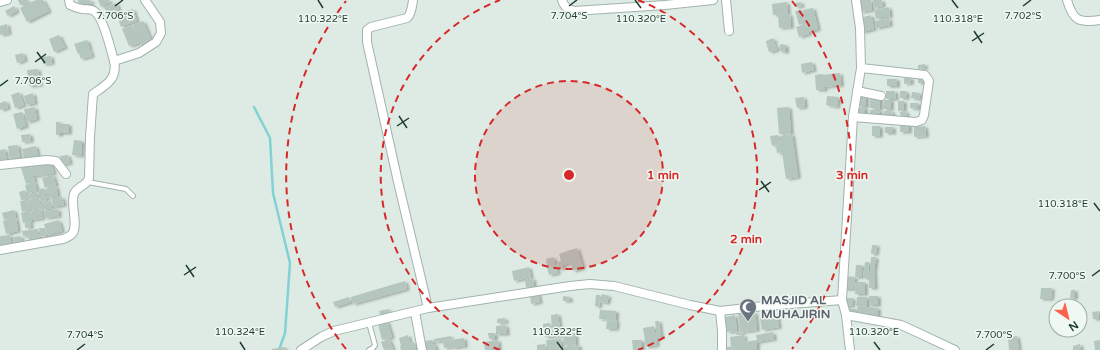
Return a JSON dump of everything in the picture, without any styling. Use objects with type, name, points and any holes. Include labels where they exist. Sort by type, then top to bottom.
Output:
[{"type":"street","points":[[0,2],[6,0]]},
{"type":"street","points":[[0,250],[69,236],[74,229],[74,194],[88,182],[93,94],[105,86],[114,76],[116,69],[107,36],[96,12],[91,9],[75,8],[70,5],[69,0]]},
{"type":"street","points":[[114,61],[139,53],[156,42],[161,34],[160,22],[145,0]]},
{"type":"street","points":[[413,0],[410,15],[407,18],[371,27],[367,30],[367,42],[428,308]]},
{"type":"street","points":[[562,0],[568,10],[574,11],[713,0]]},
{"type":"street","points":[[726,0],[728,31]]},
{"type":"street","points":[[850,350],[846,315],[842,300],[853,117],[861,68],[860,28],[856,0]]},
{"type":"street","points":[[1067,0],[1071,12],[1075,17],[1087,22],[1100,20]]},
{"type":"street","points":[[853,117],[916,122],[922,120],[924,115],[929,81],[925,74],[861,68]]},
{"type":"street","points":[[857,91],[881,96]]},
{"type":"street","points":[[0,165],[51,160],[56,161],[66,174]]},
{"type":"street","points":[[302,350],[326,334],[334,331],[428,308],[590,284],[614,286],[720,311],[842,300]]},
{"type":"street","points":[[720,311],[722,350]]},
{"type":"street","points":[[415,312],[422,350]]},
{"type":"street","points":[[846,315],[901,325],[955,350]]},
{"type":"lane","points":[[88,182],[126,189],[133,196]]},
{"type":"lane","points":[[369,323],[375,345],[369,350]]},
{"type":"building","points":[[18,0],[28,0],[29,2],[20,5]]},
{"type":"building","points":[[36,0],[43,0],[49,11],[27,22],[20,8]]},
{"type":"building","points":[[78,0],[90,0],[92,4],[79,4]]},
{"type":"building","points":[[98,0],[109,0],[110,2],[101,7]]},
{"type":"building","points":[[859,0],[871,0],[872,10],[861,12]]},
{"type":"building","points":[[873,0],[882,0],[883,6],[874,8]]},
{"type":"building","points":[[787,2],[788,13],[773,15],[772,4]]},
{"type":"building","points":[[801,2],[802,6],[795,7],[795,3]]},
{"type":"building","points":[[116,3],[119,10],[107,14],[104,7]]},
{"type":"building","points":[[14,6],[17,11],[8,16],[5,11]]},
{"type":"building","points":[[889,7],[890,16],[876,19],[874,10]]},
{"type":"building","points":[[813,8],[818,29],[809,32],[803,10]]},
{"type":"building","points":[[133,9],[137,21],[121,27],[116,14]]},
{"type":"building","points":[[802,10],[806,23],[799,25],[795,11]]},
{"type":"building","points":[[790,14],[791,27],[779,28],[778,15]]},
{"type":"building","points":[[871,15],[874,29],[862,32],[859,18]]},
{"type":"building","points":[[889,18],[890,25],[876,28],[875,21]]},
{"type":"building","points":[[143,21],[152,42],[142,46],[133,25]]},
{"type":"building","points":[[7,24],[9,33],[0,35],[0,26]]},
{"type":"building","points":[[806,24],[809,34],[799,37],[796,27]]},
{"type":"building","points":[[132,25],[139,43],[129,46],[122,29]]},
{"type":"building","points":[[59,35],[65,47],[54,52],[49,39]]},
{"type":"building","points":[[773,38],[775,43],[767,46],[766,41]]},
{"type":"building","points":[[87,40],[90,49],[78,54],[74,44]]},
{"type":"building","points":[[775,44],[777,50],[769,52],[767,46]]},
{"type":"building","points":[[780,44],[786,45],[786,52],[779,51]]},
{"type":"building","points":[[90,50],[92,56],[81,59],[79,54]]},
{"type":"building","points":[[23,53],[25,60],[17,63],[15,55]]},
{"type":"building","points":[[51,56],[52,63],[43,64],[42,57]]},
{"type":"building","points":[[812,62],[814,70],[802,73],[801,64]]},
{"type":"building","points":[[925,64],[925,68],[918,69],[918,65]]},
{"type":"building","points":[[38,69],[40,85],[29,86],[27,70]]},
{"type":"building","points":[[840,73],[841,85],[824,87],[825,90],[816,90],[815,75]]},
{"type":"building","points":[[904,78],[911,78],[911,83],[904,84]]},
{"type":"building","points":[[918,78],[924,78],[924,83],[918,83]]},
{"type":"building","points":[[887,79],[897,79],[897,86],[887,86]]},
{"type":"building","points":[[886,91],[895,91],[896,99],[886,99]]},
{"type":"building","points":[[900,91],[906,91],[907,98],[900,98]]},
{"type":"building","points":[[19,92],[24,105],[15,108],[11,95]]},
{"type":"building","points":[[912,92],[920,93],[919,99],[911,98]]},
{"type":"building","points":[[33,93],[35,103],[26,105],[24,96]]},
{"type":"building","points":[[827,96],[838,97],[837,107],[826,105]]},
{"type":"building","points":[[858,96],[866,96],[866,106],[858,106]]},
{"type":"building","points":[[804,97],[805,107],[797,108],[795,98]]},
{"type":"building","points":[[870,97],[880,97],[880,109],[870,108]]},
{"type":"building","points":[[884,100],[891,100],[891,109],[883,109]]},
{"type":"building","points":[[6,101],[8,108],[0,110],[0,103]]},
{"type":"building","points":[[898,101],[904,101],[904,110],[898,111]]},
{"type":"building","points":[[910,103],[918,103],[918,109],[910,108]]},
{"type":"building","points":[[35,107],[37,119],[27,122],[24,109]]},
{"type":"building","points":[[789,107],[791,133],[779,134],[777,108]]},
{"type":"building","points":[[865,107],[865,117],[858,117],[857,108]]},
{"type":"building","points":[[870,110],[880,110],[880,117],[870,117]]},
{"type":"building","points":[[884,111],[892,111],[893,118],[884,119]]},
{"type":"building","points":[[906,111],[907,119],[901,120],[900,112]]},
{"type":"building","points":[[22,112],[26,126],[17,129],[13,114]]},
{"type":"building","points":[[56,122],[60,122],[60,124],[69,124],[69,133],[60,133],[60,135],[56,135]]},
{"type":"building","points":[[900,124],[909,124],[909,132],[900,132]]},
{"type":"building","points":[[872,126],[880,126],[880,136],[872,136]]},
{"type":"building","points":[[925,126],[926,136],[914,137],[914,127]]},
{"type":"building","points":[[885,127],[893,127],[893,133],[885,133]]},
{"type":"building","points":[[30,134],[31,141],[22,142],[21,135]]},
{"type":"building","points":[[792,134],[798,177],[786,179],[782,152],[777,153],[776,146],[781,145],[780,136]]},
{"type":"building","points":[[778,135],[780,144],[772,146],[770,136]]},
{"type":"building","points":[[74,140],[82,141],[81,156],[72,155]]},
{"type":"building","points":[[18,145],[20,159],[10,161],[8,146]]},
{"type":"building","points":[[36,146],[38,157],[24,159],[22,149]]},
{"type":"building","points":[[5,149],[7,162],[0,163],[0,150]]},
{"type":"building","points":[[68,155],[70,163],[61,165],[60,156]]},
{"type":"building","points":[[50,161],[54,173],[43,176],[40,166],[42,175],[34,176],[31,165]]},
{"type":"building","points":[[30,165],[35,181],[26,184],[21,168]]},
{"type":"building","points":[[53,175],[56,185],[45,188],[42,178]]},
{"type":"building","points":[[35,182],[37,191],[27,193],[25,185]]},
{"type":"building","points":[[56,186],[58,196],[48,198],[46,189]]},
{"type":"building","points":[[44,188],[47,200],[41,202],[38,190]]},
{"type":"building","points":[[25,190],[27,199],[21,200],[19,192]]},
{"type":"building","points":[[37,192],[38,197],[28,199],[27,195]]},
{"type":"building","points":[[62,197],[64,205],[53,207],[52,199]]},
{"type":"building","points":[[39,198],[41,208],[30,210],[28,200]]},
{"type":"building","points":[[27,200],[29,210],[22,212],[20,201]]},
{"type":"building","points":[[51,200],[52,208],[42,210],[41,203]]},
{"type":"building","points":[[41,209],[43,218],[32,220],[31,211]]},
{"type":"building","points":[[58,209],[59,216],[45,218],[44,211]]},
{"type":"building","points":[[14,210],[16,217],[4,220],[2,213]]},
{"type":"building","points":[[30,211],[32,221],[23,223],[21,213]]},
{"type":"building","points":[[16,218],[18,231],[6,234],[3,221]]},
{"type":"building","points":[[59,220],[62,231],[47,235],[44,224]]},
{"type":"building","points":[[30,222],[31,227],[25,228],[25,223]]},
{"type":"building","points":[[39,228],[45,228],[46,236],[41,237]]},
{"type":"building","points":[[38,229],[40,240],[29,241],[29,236],[31,235],[23,236],[22,231]]},
{"type":"building","points":[[10,235],[12,247],[0,249],[0,236]]},
{"type":"building","points":[[21,236],[22,246],[14,246],[14,237]]},
{"type":"building","points":[[872,245],[877,245],[876,254],[871,254]]},
{"type":"building","points":[[577,248],[583,268],[573,271],[567,251]]},
{"type":"building","points":[[567,251],[570,263],[562,265],[563,268],[559,269],[557,262],[561,261],[559,254]]},
{"type":"building","points":[[554,257],[555,264],[547,266],[546,259]]},
{"type":"building","points":[[871,257],[876,257],[874,271],[875,288],[869,288]]},
{"type":"building","points":[[865,262],[869,262],[868,278],[863,278]]},
{"type":"building","points":[[556,265],[558,273],[549,275],[547,267]]},
{"type":"building","points":[[856,265],[862,265],[861,277],[855,277]]},
{"type":"building","points":[[529,267],[531,277],[514,281],[512,271]]},
{"type":"building","points":[[845,276],[855,277],[854,289],[844,289]]},
{"type":"building","points":[[533,278],[534,286],[526,288],[525,280]]},
{"type":"building","points":[[405,281],[407,289],[353,304],[351,297]]},
{"type":"building","points":[[856,282],[865,282],[865,294],[855,294]]},
{"type":"building","points":[[1041,288],[1052,288],[1051,298],[1040,299]]},
{"type":"building","points":[[1071,290],[1075,290],[1075,298],[1070,298]]},
{"type":"building","points":[[538,293],[540,302],[531,304],[530,295]]},
{"type":"building","points":[[602,294],[609,296],[607,303],[600,302]]},
{"type":"building","points":[[596,295],[600,295],[599,307],[595,306]]},
{"type":"building","points":[[563,296],[570,297],[570,301],[563,301]]},
{"type":"building","points":[[869,296],[878,296],[878,305],[869,305]]},
{"type":"building","points":[[349,297],[351,302],[335,307],[333,302]]},
{"type":"building","points":[[857,297],[867,297],[867,307],[878,308],[878,316],[857,315],[857,307],[861,307],[856,306]]},
{"type":"building","points":[[844,298],[853,298],[852,306],[844,306]]},
{"type":"building","points":[[846,308],[856,309],[856,314],[846,314]]},
{"type":"building","points":[[389,309],[390,316],[381,318],[379,311]]},
{"type":"building","points":[[600,310],[616,311],[616,320],[599,319]]},
{"type":"building","points":[[1099,311],[1099,319],[1093,319],[1092,312]]},
{"type":"building","name":"MASJID AL MUHAJIRIN","points":[[755,312],[757,330],[741,332],[742,334],[736,335],[736,333],[740,332],[738,314]]},
{"type":"building","points":[[558,314],[560,329],[552,330],[551,315]]},
{"type":"building","points":[[735,315],[737,331],[727,332],[725,317]]},
{"type":"building","points":[[777,315],[779,327],[762,330],[760,318]]},
{"type":"building","points":[[505,318],[506,322],[497,323],[497,319]]},
{"type":"building","points":[[607,320],[617,321],[616,329],[606,329]]},
{"type":"building","points":[[387,321],[392,337],[382,340],[378,324]]},
{"type":"building","points":[[655,321],[659,321],[661,338],[657,338]]},
{"type":"building","points":[[550,323],[551,327],[543,328],[543,324]]},
{"type":"building","points":[[506,325],[507,334],[496,334],[496,326]]},
{"type":"building","points":[[654,326],[657,345],[646,347],[643,328]]},
{"type":"building","points":[[561,330],[561,336],[545,337],[544,331]]},
{"type":"building","points":[[773,332],[774,339],[757,342],[757,350],[746,350],[745,342],[757,340],[756,335]]},
{"type":"building","points":[[488,333],[495,333],[495,339],[489,339]]},
{"type":"building","points":[[575,333],[576,344],[564,345],[563,334]]},
{"type":"building","points":[[408,335],[410,343],[414,342],[416,350],[401,350],[399,338]]},
{"type":"building","points":[[744,335],[745,350],[737,350],[736,340],[736,346],[731,346],[730,337]]},
{"type":"building","points":[[451,336],[451,339],[434,342],[434,339]]},
{"type":"building","points":[[1017,336],[1019,350],[1009,350],[1008,337]]},
{"type":"building","points":[[464,338],[465,346],[452,348],[451,340]]},
{"type":"building","points":[[389,339],[393,349],[384,350],[381,342]]},
{"type":"building","points":[[561,339],[562,348],[547,349],[546,340]]},
{"type":"building","points":[[433,340],[433,344],[428,345],[435,344],[436,350],[423,350],[424,341]]},
{"type":"building","points":[[450,340],[451,347],[444,348],[443,341]]},
{"type":"building","points":[[498,340],[499,350],[485,350],[484,342]]},
{"type":"building","points":[[632,340],[642,340],[642,350],[633,350]]},
{"type":"building","points":[[1100,340],[1100,350],[1095,350],[1094,341]]},
{"type":"building","points":[[545,344],[546,350],[537,350],[537,345]]},
{"type":"building","points":[[1080,344],[1081,350],[1073,350],[1073,346]]},
{"type":"building","points":[[579,345],[579,350],[564,350],[563,347]]},
{"type":"building","points":[[736,346],[736,350],[727,350],[726,347]]},
{"type":"building","points":[[285,347],[285,350],[272,350],[272,349]]},
{"type":"waterway","points":[[254,107],[270,138],[273,193],[290,263],[285,333],[279,350]]},
{"type":"place","name":"MASJID AL MUHAJIRIN","points":[[748,322]]}]
